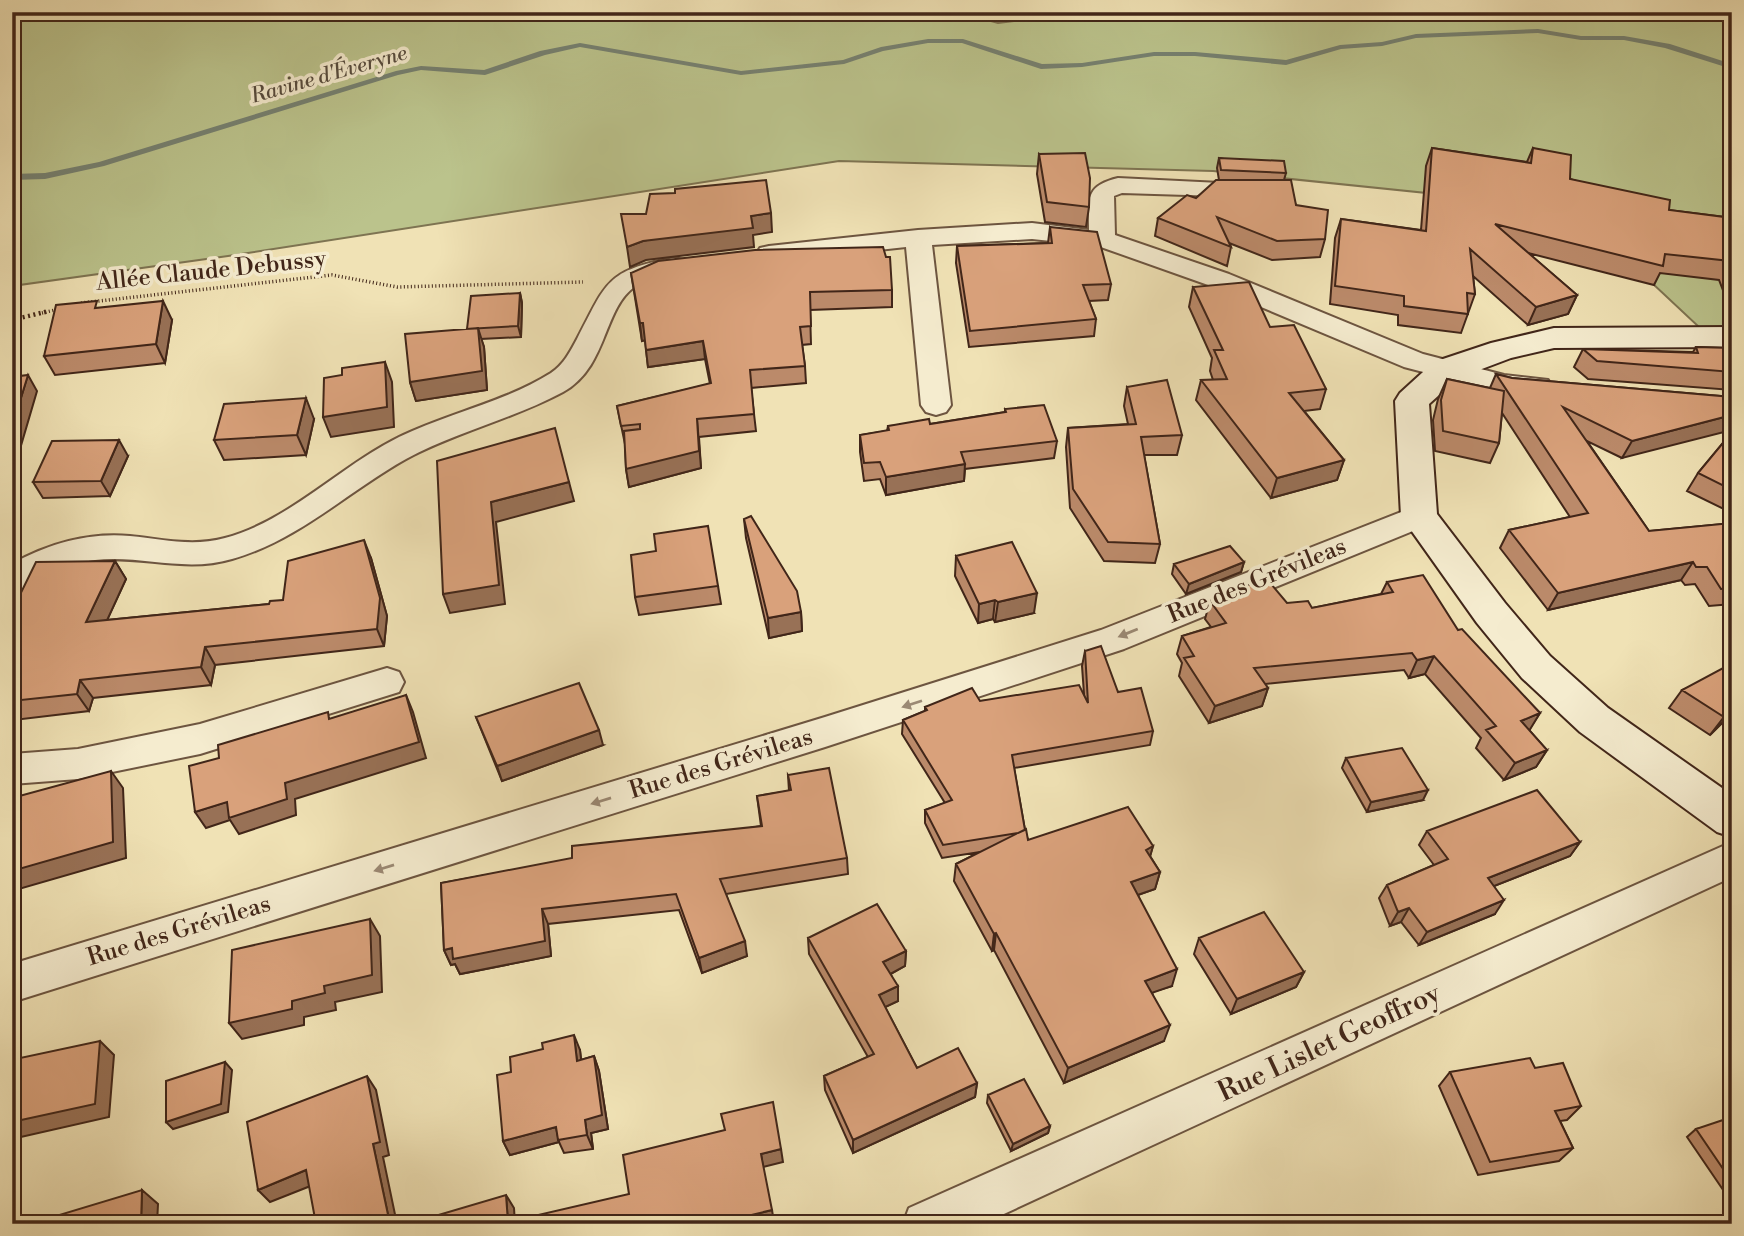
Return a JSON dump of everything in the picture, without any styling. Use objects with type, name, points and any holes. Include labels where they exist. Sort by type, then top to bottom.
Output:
[{"type":"main road","points":[[1732,337],[1554,338],[1502,350],[1446,370],[1412,401],[1419,516],[1491,613],[1536,667],[1594,720],[1732,818]]},
{"type":"street","points":[[1102,239],[1102,192],[1108,188],[1118,186],[1279,191]]},
{"type":"street","points":[[748,257],[918,238],[1032,231],[1102,239],[1220,279],[1414,361],[1504,384],[1571,389]]},
{"type":"street","points":[[918,238],[936,405]]},
{"type":"street","points":[[12,581],[45,561],[74,550],[122,547],[201,554],[237,546],[274,530],[409,445],[453,425],[486,415],[556,383],[569,374],[588,344],[606,301],[624,281],[655,268],[695,264]]},
{"type":"street","name":"Rue des Grévileas","points":[[12,983],[825,732],[1112,640],[1419,516]]},
{"type":"street","points":[[12,769],[78,764],[200,739],[387,682]]},
{"type":"street","name":"Rue Lislet Geoffroy","points":[[925,1224],[977,1203],[1732,859]]},
{"type":"path","name":"Allée Claude Debussy","points":[[74,305],[332,275],[352,276],[379,285],[397,287],[624,281]]},
{"type":"path","points":[[12,320],[62,308]]},
{"type":"green space","points":[[12,12],[959,12],[998,23],[1086,12],[1732,12],[1732,358],[1572,208],[1213,171],[839,161],[228,256],[12,286]]},
{"type":"building","points":[[1432,148],[1531,163],[1533,148],[1571,155],[1570,179],[1670,200],[1669,210],[1732,218],[1732,267],[1730,261],[1665,254],[1663,266],[1495,224],[1577,295],[1536,307],[1470,249],[1475,294],[1467,293],[1468,314],[1404,306],[1404,296],[1335,286],[1341,219],[1426,231]]},
{"type":"building","points":[[1085,153],[1090,178],[1089,207],[1047,202],[1039,154]]},
{"type":"building","points":[[1219,158],[1284,161],[1286,173],[1221,170]]},
{"type":"building","points":[[766,180],[771,213],[751,216],[753,228],[643,241],[627,247],[621,214],[646,214],[650,194]]},
{"type":"building","points":[[1216,180],[1291,180],[1296,205],[1328,210],[1325,239],[1277,241],[1217,217],[1231,247],[1158,218],[1187,195],[1196,198]]},
{"type":"building","points":[[1050,227],[1097,232],[1111,284],[1083,285],[1096,319],[970,331],[957,246],[1052,243]]},
{"type":"building","points":[[883,247],[886,257],[890,257],[892,290],[810,292],[811,326],[800,327],[805,366],[750,370],[754,414],[697,419],[699,451],[626,469],[624,431],[640,429],[640,424],[621,426],[617,406],[711,383],[703,341],[646,350],[643,323],[640,323],[631,273],[658,261],[755,250]]},
{"type":"building","points":[[1249,282],[1270,327],[1294,325],[1326,389],[1289,393],[1344,460],[1277,478],[1201,380],[1227,379],[1214,350],[1223,350],[1193,287]]},
{"type":"building","points":[[520,293],[518,326],[467,329],[471,296]]},
{"type":"building","points":[[97,301],[95,308],[163,301],[156,344],[44,356],[56,305]]},
{"type":"building","points":[[478,328],[482,371],[410,382],[405,334]]},
{"type":"building","points":[[1696,347],[1732,348],[1732,372],[1597,361],[1583,349],[1698,353]]},
{"type":"building","points":[[385,362],[387,407],[323,417],[324,378],[342,375],[342,368]]},
{"type":"building","points":[[1496,374],[1512,378],[1732,397],[1732,415],[1632,441],[1563,407],[1649,531],[1732,523],[1732,588],[1721,589],[1707,567],[1696,567],[1693,562],[1558,593],[1509,530],[1588,513]]},
{"type":"building","points":[[28,375],[12,427],[12,377]]},
{"type":"building","points":[[1447,379],[1504,391],[1499,443],[1443,431],[1441,400]]},
{"type":"building","points":[[1167,380],[1182,435],[1141,437],[1160,544],[1108,542],[1073,489],[1068,428],[1136,424],[1127,387]]},
{"type":"building","points":[[306,398],[297,435],[214,440],[224,404]]},
{"type":"building","points":[[1044,405],[1057,441],[961,452],[965,464],[886,477],[880,462],[864,463],[860,435],[889,430],[888,426],[929,419],[930,424],[1006,412],[1005,409]]},
{"type":"building","points":[[555,428],[569,482],[491,502],[499,585],[443,594],[437,461]]},
{"type":"building","points":[[1732,432],[1732,490],[1698,473]]},
{"type":"building","points":[[119,440],[101,481],[33,482],[52,441]]},
{"type":"building","points":[[751,516],[797,591],[801,612],[768,618],[744,519]]},
{"type":"building","points":[[708,526],[718,586],[635,597],[631,555],[656,551],[654,534]]},
{"type":"building","points":[[364,540],[380,598],[377,629],[205,647],[201,667],[80,680],[77,694],[12,701],[12,611],[36,562],[115,561],[86,622],[269,604],[270,601],[283,600],[288,561]]},
{"type":"building","points":[[1012,542],[1037,593],[979,604],[956,556]]},
{"type":"building","points":[[1230,546],[1244,562],[1189,584],[1174,564]]},
{"type":"building","points":[[1423,575],[1458,630],[1462,629],[1540,713],[1521,721],[1547,750],[1515,763],[1486,730],[1496,726],[1434,656],[1417,660],[1412,653],[1254,668],[1268,688],[1215,706],[1184,658],[1194,656],[1182,636],[1226,623],[1210,601],[1266,578],[1287,603],[1308,601],[1312,608],[1393,592],[1387,582]]},
{"type":"building","points":[[1101,646],[1118,692],[1141,688],[1153,731],[1012,755],[1025,830],[943,845],[925,810],[952,800],[903,720],[927,710],[925,707],[972,688],[980,701],[1079,685],[1088,703],[1085,651]]},
{"type":"building","points":[[1725,667],[1728,671],[1732,669],[1732,709],[1724,717],[1682,690]]},
{"type":"building","points":[[579,683],[599,730],[497,766],[476,717]]},
{"type":"building","points":[[406,695],[419,742],[285,783],[287,799],[229,818],[227,802],[195,812],[189,766],[219,758],[218,745],[328,712],[329,719]]},
{"type":"building","points":[[1402,748],[1428,790],[1371,802],[1346,758]]},
{"type":"building","points":[[829,768],[847,858],[720,879],[745,941],[699,958],[676,894],[542,909],[545,941],[453,959],[452,948],[444,950],[441,883],[572,858],[572,846],[762,826],[757,796],[791,790],[788,775]]},
{"type":"building","points":[[111,771],[113,842],[12,871],[12,798]]},
{"type":"building","points":[[1537,790],[1580,842],[1488,878],[1504,900],[1427,932],[1409,908],[1398,912],[1387,885],[1448,859],[1427,831]]},
{"type":"building","points":[[1128,807],[1153,846],[1146,850],[1160,872],[1131,882],[1177,969],[1145,981],[1170,1025],[1068,1068],[956,864],[1026,829],[1028,840]]},
{"type":"building","points":[[877,904],[906,951],[883,962],[898,986],[879,995],[917,1068],[958,1048],[977,1083],[853,1140],[824,1076],[874,1054],[808,938]]},
{"type":"building","points":[[1264,912],[1304,972],[1237,999],[1199,938]]},
{"type":"building","points":[[370,919],[372,975],[324,986],[325,993],[292,1001],[292,1009],[229,1023],[232,950]]},
{"type":"building","points":[[574,1035],[577,1061],[594,1056],[602,1115],[585,1120],[587,1135],[558,1140],[556,1127],[503,1141],[497,1075],[511,1072],[510,1057],[543,1049],[542,1043]]},
{"type":"building","points":[[100,1041],[95,1104],[12,1122],[12,1076],[17,1075],[20,1058]]},
{"type":"building","points":[[1530,1058],[1535,1068],[1563,1063],[1581,1106],[1555,1111],[1573,1148],[1490,1162],[1450,1072]]},
{"type":"building","points":[[225,1062],[221,1104],[166,1122],[166,1081]]},
{"type":"building","points":[[367,1076],[380,1142],[373,1144],[390,1224],[316,1224],[306,1170],[258,1190],[247,1122]]},
{"type":"building","points":[[1024,1079],[1050,1126],[1013,1144],[988,1095]]},
{"type":"building","points":[[773,1102],[781,1149],[761,1154],[772,1210],[726,1221],[727,1224],[408,1224],[506,1195],[508,1222],[629,1194],[623,1155],[725,1130],[721,1114]]},
{"type":"building","points":[[1729,1118],[1732,1122],[1732,1182],[1696,1129]]},
{"type":"building","points":[[142,1190],[141,1224],[35,1224],[36,1222]]},
{"type":"waterway","name":"Ravine d'Éveryne","points":[[12,177],[45,176],[101,164],[396,73],[421,68],[485,73],[543,53],[580,45],[741,73],[844,62],[881,49],[928,41],[963,41],[1041,67],[1082,65],[1154,54],[1195,54],[1286,63],[1340,47],[1382,44],[1416,36],[1538,31],[1581,38],[1624,38],[1667,46],[1732,67]]}]
